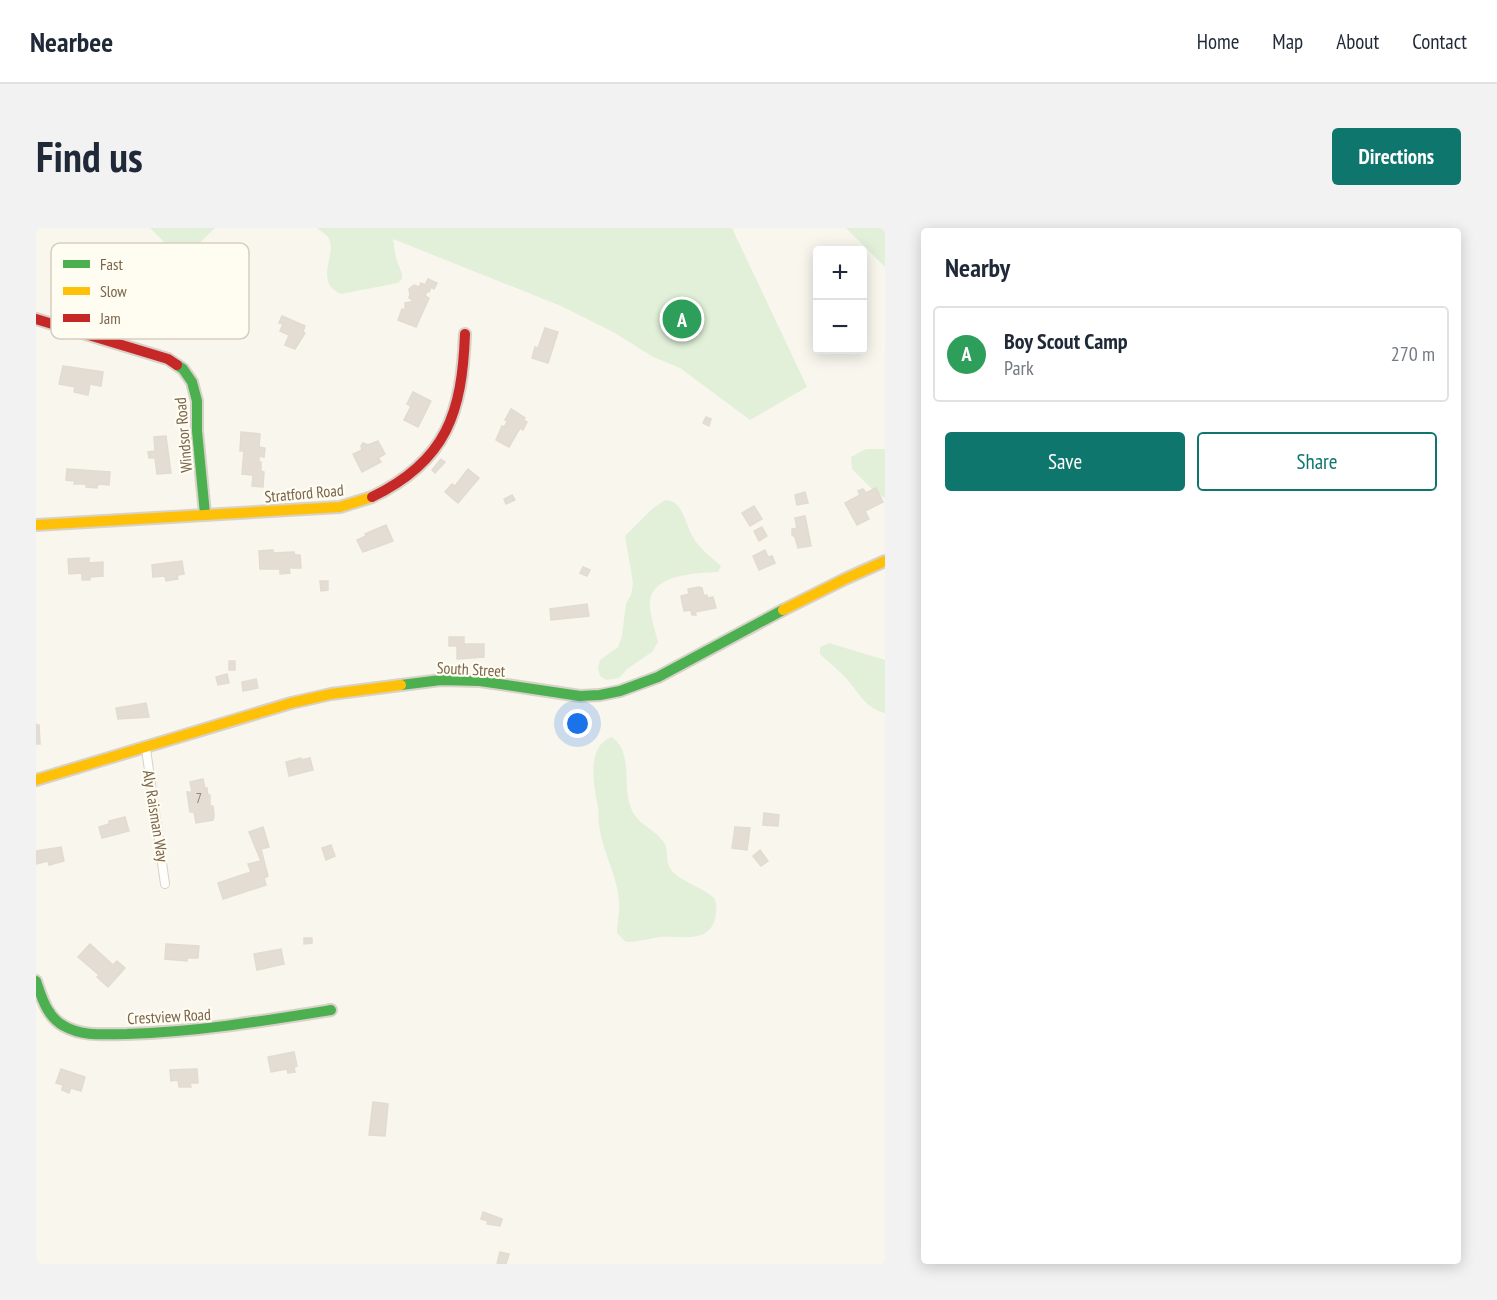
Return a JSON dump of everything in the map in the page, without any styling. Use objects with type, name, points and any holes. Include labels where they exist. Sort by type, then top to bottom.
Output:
[{"type":"street","name":"Windsor Road","points":[[36,319],[51,323]]},
{"type":"street","name":"Stratford Road","points":[[36,525],[345,507],[388,489],[411,474],[433,453],[446,434],[455,415],[464,379],[465,334]]},
{"type":"street","name":"Windsor Road","points":[[104,339],[168,358],[183,369],[192,381],[196,401],[205,514]]},
{"type":"street","name":"South Street","points":[[36,780],[146,749],[291,703],[332,694],[441,680],[490,683],[580,696],[620,692],[669,672],[818,592],[885,561]]},
{"type":"street","name":"Aly Raisman Way","points":[[146,749],[165,884]]},
{"type":"street","name":"Crestview Road","points":[[36,981],[45,1007],[54,1019],[73,1030],[93,1034],[160,1034],[206,1030],[331,1010]]},
{"type":"green space","points":[[150,228],[215,228],[200,243],[165,243]]},
{"type":"green space","points":[[317,228],[732,228],[807,387],[750,420],[680,368],[653,357],[615,333],[561,306],[393,239],[402,279],[398,283],[341,294],[328,282],[331,243],[327,236]]},
{"type":"green space","points":[[846,228],[885,228],[885,267],[867,249],[867,246],[864,246]]},
{"type":"green space","points":[[866,449],[885,449],[885,498],[876,493],[852,469],[851,457]]},
{"type":"green space","points":[[665,500],[676,504],[697,543],[721,566],[718,572],[676,577],[658,586],[652,594],[650,604],[658,642],[652,652],[627,669],[619,678],[606,680],[600,676],[598,669],[600,660],[618,647],[622,636],[626,603],[631,595],[633,583],[625,536],[652,509]]},
{"type":"green space","points":[[829,643],[885,660],[885,713],[871,707],[847,679],[820,654],[820,647]]},
{"type":"green space","points":[[612,737],[623,752],[629,800],[634,813],[663,841],[672,871],[715,899],[715,919],[705,933],[690,937],[659,937],[626,942],[617,933],[618,891],[601,835],[593,768],[598,749],[603,742]]},
{"type":"building","points":[[428,279],[437,283],[434,289],[431,287],[429,292],[427,291],[425,296],[429,298],[416,327],[398,320],[402,309],[405,311],[405,303],[412,300],[409,298],[409,289],[414,285],[419,287],[421,283],[425,285]]},
{"type":"building","points":[[282,316],[305,326],[303,332],[305,333],[295,349],[285,345],[289,335],[280,331],[283,324],[279,323]]},
{"type":"building","points":[[545,328],[558,332],[548,363],[532,358]]},
{"type":"building","points":[[63,366],[103,372],[101,386],[90,384],[88,395],[74,392],[75,387],[59,384]]},
{"type":"building","points":[[413,392],[431,401],[418,427],[404,420],[411,406],[407,404]]},
{"type":"building","points":[[511,409],[525,418],[523,420],[527,422],[523,430],[520,428],[509,447],[496,440],[502,426],[504,427],[508,421],[505,420]]},
{"type":"building","points":[[706,417],[711,419],[709,426],[703,423]]},
{"type":"building","points":[[241,432],[260,434],[259,447],[265,448],[264,457],[259,456],[261,471],[264,472],[263,487],[252,486],[253,475],[242,474],[244,451],[240,451]]},
{"type":"building","points":[[166,436],[171,473],[157,474],[155,458],[149,458],[148,452],[155,451],[154,437]]},
{"type":"building","points":[[378,441],[385,454],[378,458],[381,462],[362,472],[353,454],[362,450],[363,443],[368,445]]},
{"type":"building","points":[[441,459],[445,462],[435,473],[432,470]]},
{"type":"building","points":[[67,469],[110,472],[109,485],[98,484],[97,488],[86,487],[86,484],[74,484],[75,481],[66,480]]},
{"type":"building","points":[[468,469],[479,478],[458,503],[445,492],[452,484],[455,486]]},
{"type":"building","points":[[876,488],[883,502],[865,511],[869,519],[857,525],[845,503],[860,495],[858,491],[863,489],[866,493]]},
{"type":"building","points":[[805,492],[808,503],[797,505],[795,495]]},
{"type":"building","points":[[512,495],[515,500],[506,504],[504,499]]},
{"type":"building","points":[[754,506],[762,519],[750,526],[742,513]]},
{"type":"building","points":[[805,516],[811,546],[798,548],[795,537],[792,535],[792,529],[797,528],[795,518]]},
{"type":"building","points":[[386,525],[393,541],[363,552],[357,540]]},
{"type":"building","points":[[762,527],[767,536],[759,541],[754,531]]},
{"type":"building","points":[[273,550],[273,553],[294,552],[295,555],[300,555],[301,568],[289,568],[290,573],[280,574],[280,569],[260,569],[259,551]]},
{"type":"building","points":[[765,550],[768,557],[772,556],[775,563],[759,570],[753,556]]},
{"type":"building","points":[[89,558],[89,563],[103,562],[103,576],[82,580],[82,573],[69,574],[68,559]]},
{"type":"building","points":[[182,561],[184,574],[177,575],[178,579],[166,581],[165,576],[153,577],[152,565]]},
{"type":"building","points":[[583,567],[590,570],[587,576],[580,573]]},
{"type":"building","points":[[320,581],[328,581],[328,590],[321,591]]},
{"type":"building","points":[[702,588],[704,596],[713,597],[716,608],[695,612],[696,615],[692,615],[691,610],[684,611],[681,596],[689,594],[688,589]]},
{"type":"building","points":[[587,604],[589,616],[551,620],[550,609]]},
{"type":"building","points":[[449,637],[464,637],[464,644],[484,644],[484,657],[457,659],[457,646],[449,646]]},
{"type":"building","points":[[229,661],[235,661],[235,670],[229,670]]},
{"type":"building","points":[[227,674],[229,683],[218,685],[216,677]]},
{"type":"building","points":[[256,679],[258,688],[243,691],[242,682]]},
{"type":"building","points":[[146,703],[149,717],[118,719],[116,708]]},
{"type":"building","points":[[36,725],[39,725],[40,744],[36,744]]},
{"type":"building","points":[[301,758],[301,760],[310,758],[313,770],[289,776],[286,762]]},
{"type":"building","points":[[203,779],[205,789],[207,788],[208,795],[210,795],[210,806],[213,806],[214,816],[213,820],[196,823],[194,812],[190,812],[187,792],[192,792],[190,782]]},
{"type":"building","points":[[764,813],[779,815],[778,826],[763,825]]},
{"type":"building","points":[[125,817],[129,831],[102,838],[99,827],[109,824],[109,821]]},
{"type":"building","points":[[263,827],[269,847],[261,849],[268,876],[264,878],[266,885],[223,899],[218,883],[251,872],[248,864],[261,861],[249,832]]},
{"type":"building","points":[[735,827],[750,828],[747,850],[732,848]]},
{"type":"building","points":[[331,845],[335,856],[326,860],[322,848]]},
{"type":"building","points":[[61,847],[64,861],[49,865],[48,861],[36,864],[36,851]]},
{"type":"building","points":[[760,850],[768,861],[761,866],[753,856]]},
{"type":"building","points":[[304,938],[312,938],[312,943],[304,944]]},
{"type":"building","points":[[90,944],[113,965],[117,961],[125,968],[108,987],[97,977],[99,975],[78,957]]},
{"type":"building","points":[[166,944],[199,946],[198,958],[187,958],[187,961],[165,959]]},
{"type":"building","points":[[281,949],[284,964],[257,970],[254,954]]},
{"type":"building","points":[[294,1052],[297,1066],[294,1067],[295,1072],[288,1073],[287,1069],[271,1072],[268,1057]]},
{"type":"building","points":[[61,1069],[85,1077],[81,1091],[71,1088],[69,1093],[62,1090],[63,1085],[56,1083]]},
{"type":"building","points":[[197,1069],[198,1083],[190,1083],[191,1087],[179,1087],[178,1080],[171,1081],[170,1070]]},
{"type":"building","points":[[373,1102],[388,1104],[385,1136],[369,1135]]},
{"type":"building","points":[[483,1212],[502,1219],[500,1226],[487,1224],[488,1221],[481,1219]]},
{"type":"building","points":[[500,1252],[509,1254],[506,1264],[497,1264]]},
{"type":"traffic: fast","points":[[177,365],[183,369],[192,382],[197,401],[197,431],[205,514]]},
{"type":"traffic: fast","points":[[401,685],[441,680],[480,681],[580,696],[600,695],[620,691],[658,677],[783,610]]},
{"type":"traffic: fast","points":[[36,981],[53,1018],[71,1030],[87,1033],[127,1034],[178,1031],[331,1010]]},
{"type":"traffic: slow","points":[[36,525],[340,507],[372,497]]},
{"type":"traffic: slow","points":[[783,610],[885,561]]},
{"type":"traffic: slow","points":[[36,780],[291,703],[331,694],[401,685]]},
{"type":"traffic: jam","points":[[36,319],[51,324]]},
{"type":"traffic: jam","points":[[372,497],[397,483],[418,467],[434,450],[446,431],[460,387],[465,334]]},
{"type":"traffic: jam","points":[[102,339],[168,359],[177,365]]},
{"type":"place","name":"Boy Scout Camp","points":[[682,319]]}]
